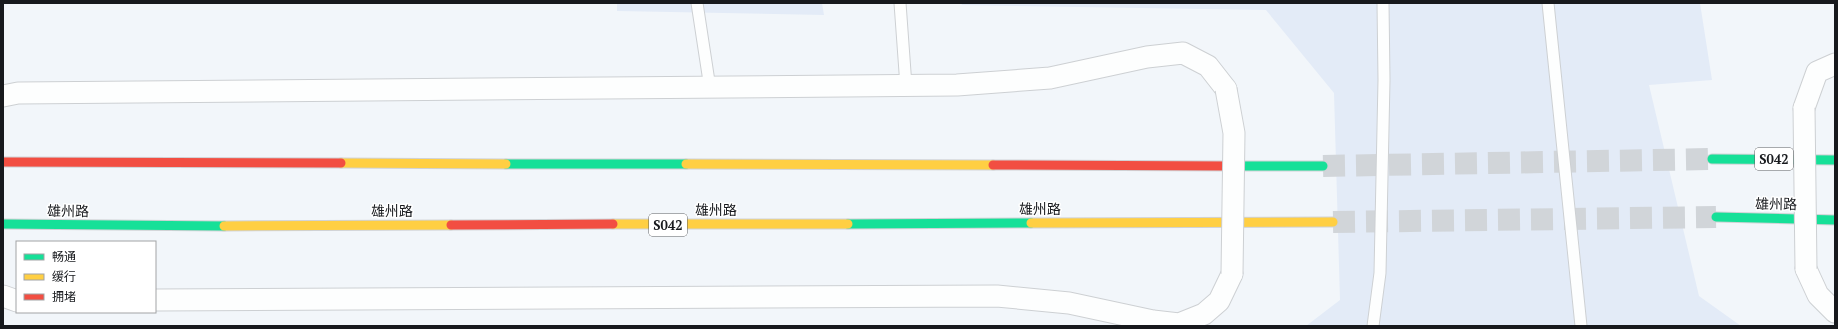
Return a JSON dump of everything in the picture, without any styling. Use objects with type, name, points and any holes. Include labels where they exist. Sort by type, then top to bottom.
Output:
[{"type":"main road","name":"S042","points":[[1712,159],[1835,160]]},
{"type":"main road","points":[[3,162],[1323,166]]},
{"type":"main road","name":"雄州路","points":[[1716,217],[1835,220]]},
{"type":"main road","name":"雄州路","points":[[3,224],[124,226],[1333,222]]},
{"type":"street","points":[[3,96],[26,93],[957,85],[1050,78],[1146,57],[1183,53],[1208,66],[1226,89],[1234,133],[1232,274],[1219,302],[1204,314],[1179,324],[1153,321],[1069,303],[997,296],[156,300]]},
{"type":"street","points":[[1835,64],[1817,72],[1804,108],[1806,270],[1818,295],[1835,312]]},
{"type":"street","points":[[3,296],[16,301]]},
{"type":"lane","points":[[697,3],[710,88]]},
{"type":"lane","points":[[900,3],[906,86]]},
{"type":"lane","points":[[1373,326],[1380,273],[1384,80],[1383,3]]},
{"type":"lane","points":[[1548,3],[1581,326]]},
{"type":"shaded area","points":[[617,3],[822,3],[824,15],[617,11]]},
{"type":"shaded area","points":[[961,3],[1700,3],[1712,80],[1649,85],[1699,296],[1741,326],[1306,326],[1340,300],[1334,93],[1266,10],[962,5]]},
{"type":"tunnel","points":[[1323,166],[1712,159]]},
{"type":"tunnel","points":[[1333,222],[1716,217]]},
{"type":"traffic: fast","points":[[1712,159],[1835,160]]},
{"type":"traffic: fast","points":[[506,164],[686,164]]},
{"type":"traffic: fast","points":[[1227,166],[1323,166]]},
{"type":"traffic: fast","points":[[1716,217],[1835,220]]},
{"type":"traffic: fast","points":[[848,224],[1031,223]]},
{"type":"traffic: fast","points":[[3,224],[224,226]]},
{"type":"traffic: slow","points":[[341,163],[506,164]]},
{"type":"traffic: slow","points":[[686,164],[993,165]]},
{"type":"traffic: slow","points":[[1031,223],[1333,222]]},
{"type":"traffic: slow","points":[[613,224],[848,224]]},
{"type":"traffic: slow","points":[[224,226],[451,225]]},
{"type":"traffic: jam","points":[[3,162],[341,163]]},
{"type":"traffic: jam","points":[[993,165],[1227,166]]},
{"type":"traffic: jam","points":[[451,225],[613,224]]}]
